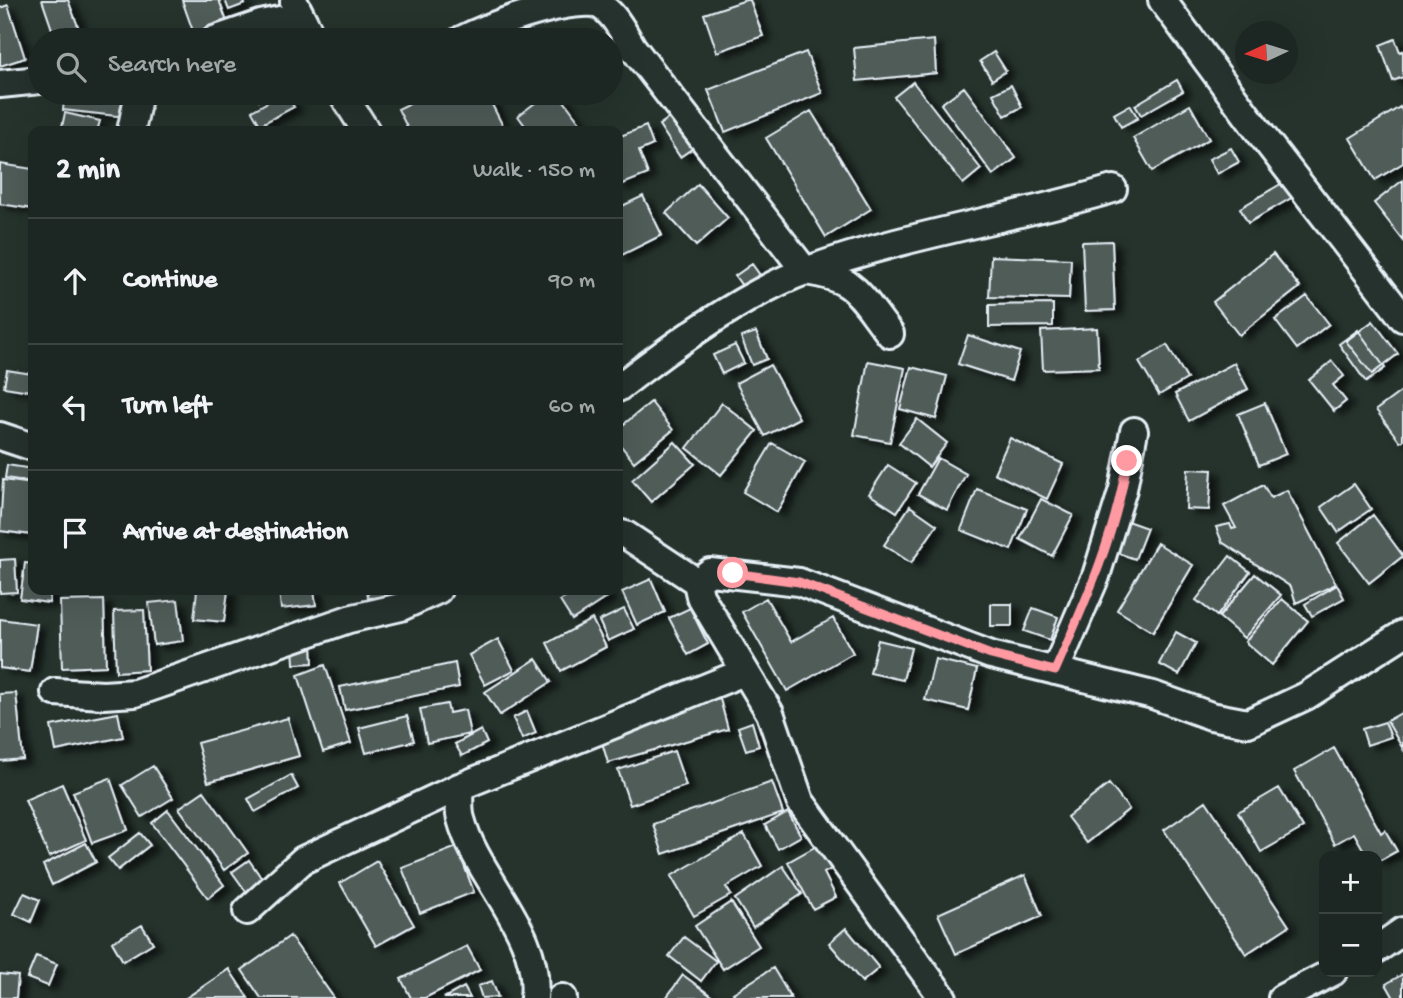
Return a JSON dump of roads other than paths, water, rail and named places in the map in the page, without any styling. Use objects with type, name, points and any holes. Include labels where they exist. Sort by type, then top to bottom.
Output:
[{"type":"street","points":[[1162,0],[1257,129],[1403,318]]},
{"type":"street","points":[[488,28],[534,7],[571,1],[594,3],[613,16],[620,28]]},
{"type":"street","points":[[249,28],[296,8],[307,28]]},
{"type":"street","points":[[623,32],[805,271],[835,275],[851,285],[890,334]]},
{"type":"street","points":[[0,84],[28,81]]},
{"type":"street","points":[[132,126],[136,105]]},
{"type":"street","points":[[350,105],[363,126]]},
{"type":"street","points":[[623,384],[655,359],[737,306],[805,271],[884,244],[1112,189]]},
{"type":"street","points":[[1055,671],[1096,576],[1123,489],[1134,431]]},
{"type":"street","points":[[0,436],[28,445]]},
{"type":"street","points":[[623,532],[697,582],[700,596],[770,713],[800,801],[943,998]]},
{"type":"street","points":[[697,582],[710,572],[799,582],[991,655],[1153,695],[1211,716],[1248,723],[1306,696],[1403,634]]},
{"type":"street","points":[[55,692],[103,695],[135,693],[338,623],[401,607],[427,595]]},
{"type":"street","points":[[247,911],[303,860],[459,787],[744,672]]},
{"type":"street","points":[[459,787],[460,817],[522,939],[532,970],[534,998]]},
{"type":"street","points":[[1382,946],[1403,931]]},
{"type":"street","points":[[1282,998],[1323,977]]}]
